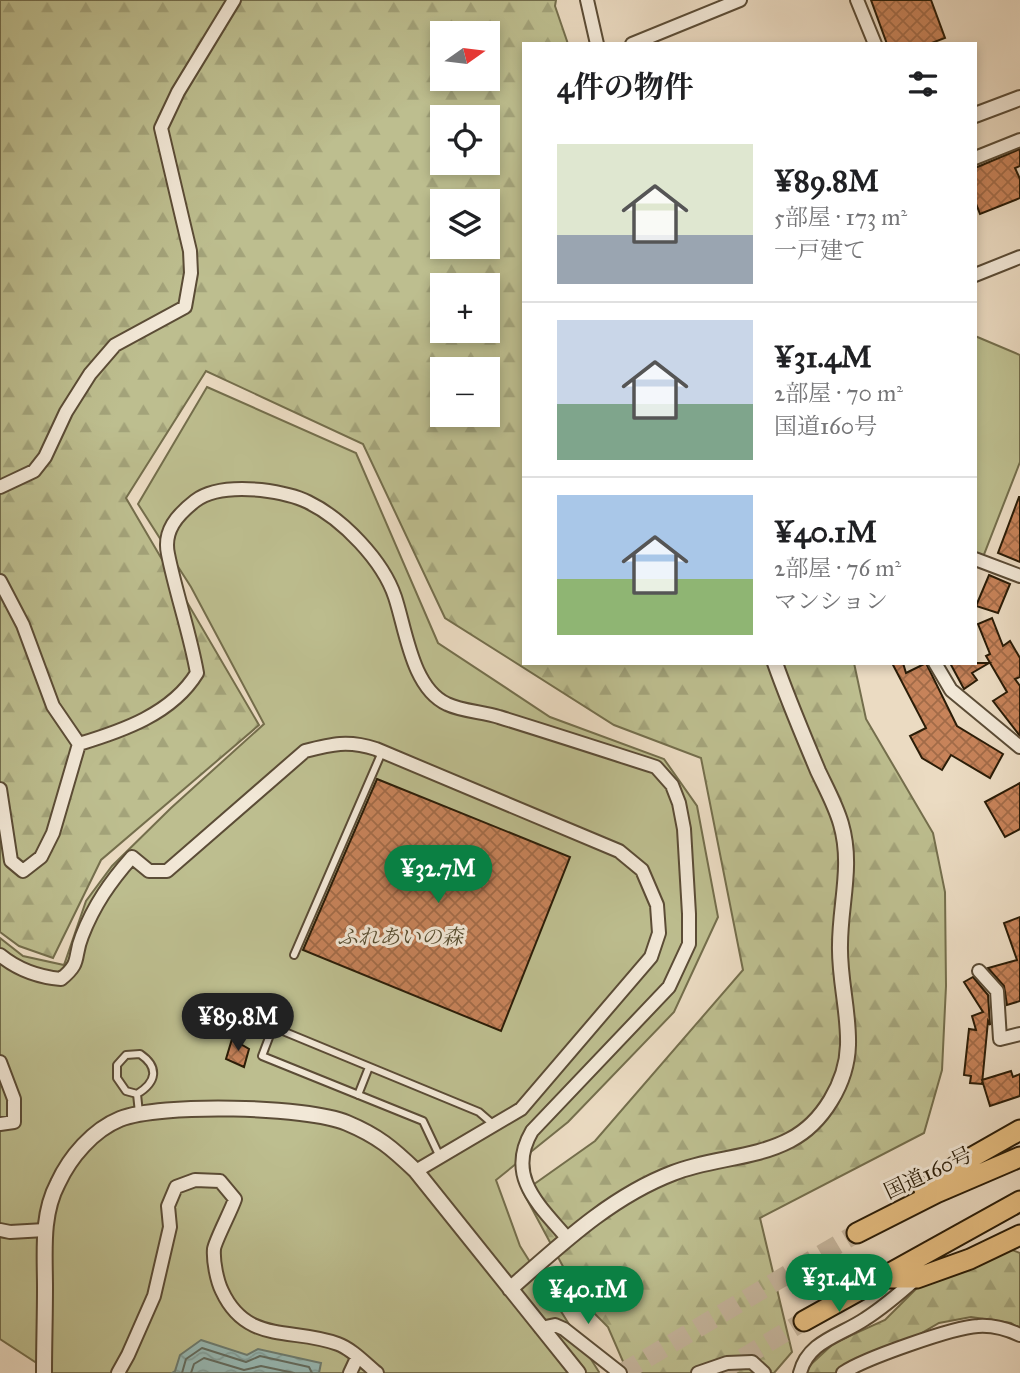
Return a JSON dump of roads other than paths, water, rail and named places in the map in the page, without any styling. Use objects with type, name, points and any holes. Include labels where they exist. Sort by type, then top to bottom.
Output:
[{"type":"highway","points":[[893,1214],[955,1167],[1020,1130]]},
{"type":"highway","name":"国道160号","points":[[857,1233],[1020,1157]]},
{"type":"highway","points":[[804,1321],[886,1278],[1020,1201]]},
{"type":"highway","points":[[886,1278],[918,1278],[1016,1240]]},
{"type":"street","points":[[0,487],[34,471],[45,457],[66,412],[90,374],[115,345],[185,307],[191,273],[190,251],[160,128],[178,92],[234,0]]},
{"type":"street","points":[[587,0],[597,42]]},
{"type":"street","points":[[637,42],[740,0]]},
{"type":"street","points":[[858,0],[874,42]]},
{"type":"street","points":[[977,114],[1020,98]]},
{"type":"street","points":[[977,157],[1020,140]]},
{"type":"street","points":[[977,274],[1020,257]]},
{"type":"street","points":[[79,744],[159,712],[187,690],[197,673],[176,596],[166,543],[169,532],[176,517],[198,498],[220,491],[254,490],[278,492],[308,502],[338,523],[382,566],[395,596],[408,646],[422,681],[447,704],[483,712],[656,767],[672,785],[684,829],[689,944],[668,987],[532,1131],[523,1147],[525,1182],[533,1197],[568,1239]]},
{"type":"street","points":[[977,560],[1020,576]]},
{"type":"street","points":[[0,580],[23,625],[53,706],[79,744]]},
{"type":"street","points":[[510,1289],[608,1207],[642,1187],[674,1172],[764,1150],[790,1140],[809,1127],[826,1108],[841,1081],[848,1047],[847,1014],[840,972],[840,942],[848,853],[841,823],[776,665]]},
{"type":"street","points":[[936,665],[951,690],[1020,747]]},
{"type":"street","points":[[0,955],[42,977],[61,979],[73,969],[81,937],[108,884],[132,858],[149,871],[167,871],[305,751],[331,745],[355,743],[382,752],[619,851],[642,870],[657,905],[659,933],[651,957],[521,1109],[416,1171]]},
{"type":"street","points":[[0,789],[11,861],[23,871],[41,858],[53,832],[79,744]]},
{"type":"street","points":[[979,971],[997,991],[1000,1039],[1020,1034]]},
{"type":"street","points":[[0,1062],[14,1099],[14,1122],[0,1124]]},
{"type":"street","points":[[44,1373],[45,1230],[51,1199],[67,1166],[97,1132],[121,1119],[176,1111],[230,1110],[303,1112],[345,1122],[386,1143],[416,1171],[578,1373]]},
{"type":"street","points":[[118,1373],[154,1296],[170,1227],[168,1206],[176,1187],[195,1180],[220,1181],[235,1199],[214,1248],[219,1285],[230,1308],[245,1322],[270,1331],[340,1344],[377,1373]]},
{"type":"street","points":[[0,1230],[45,1230]]},
{"type":"street","points":[[800,1373],[806,1355],[820,1343],[861,1322],[892,1301],[918,1278]]},
{"type":"street","points":[[541,1328],[555,1325],[564,1329],[620,1373]]},
{"type":"street","points":[[843,1373],[855,1365],[879,1356],[975,1326],[996,1327],[1020,1335]]},
{"type":"street","points":[[351,1373],[357,1358]]},
{"type":"street","points":[[698,1373],[727,1363],[752,1363],[764,1373]]},
{"type":"lane","points":[[294,955],[382,752]]},
{"type":"lane","points":[[440,1157],[423,1121],[262,1056],[273,1027],[479,1112],[494,1125]]},
{"type":"lane","points":[[140,1054],[149,1060],[154,1072],[151,1082],[137,1094],[126,1091],[117,1078],[117,1065],[126,1055],[140,1054]]},
{"type":"lane","points":[[358,1095],[369,1067]]},
{"type":"lane","points":[[137,1094],[139,1115]]},
{"type":"water","points":[[201,1340],[247,1355],[258,1349],[321,1363],[319,1373],[172,1373],[180,1355]]},
{"type":"tunnel","points":[[622,1373],[857,1233]]},
{"type":"tunnel","points":[[718,1373],[804,1321]]},
{"type":"park label","name":"ふれあいの森","points":[[400,937]]}]
